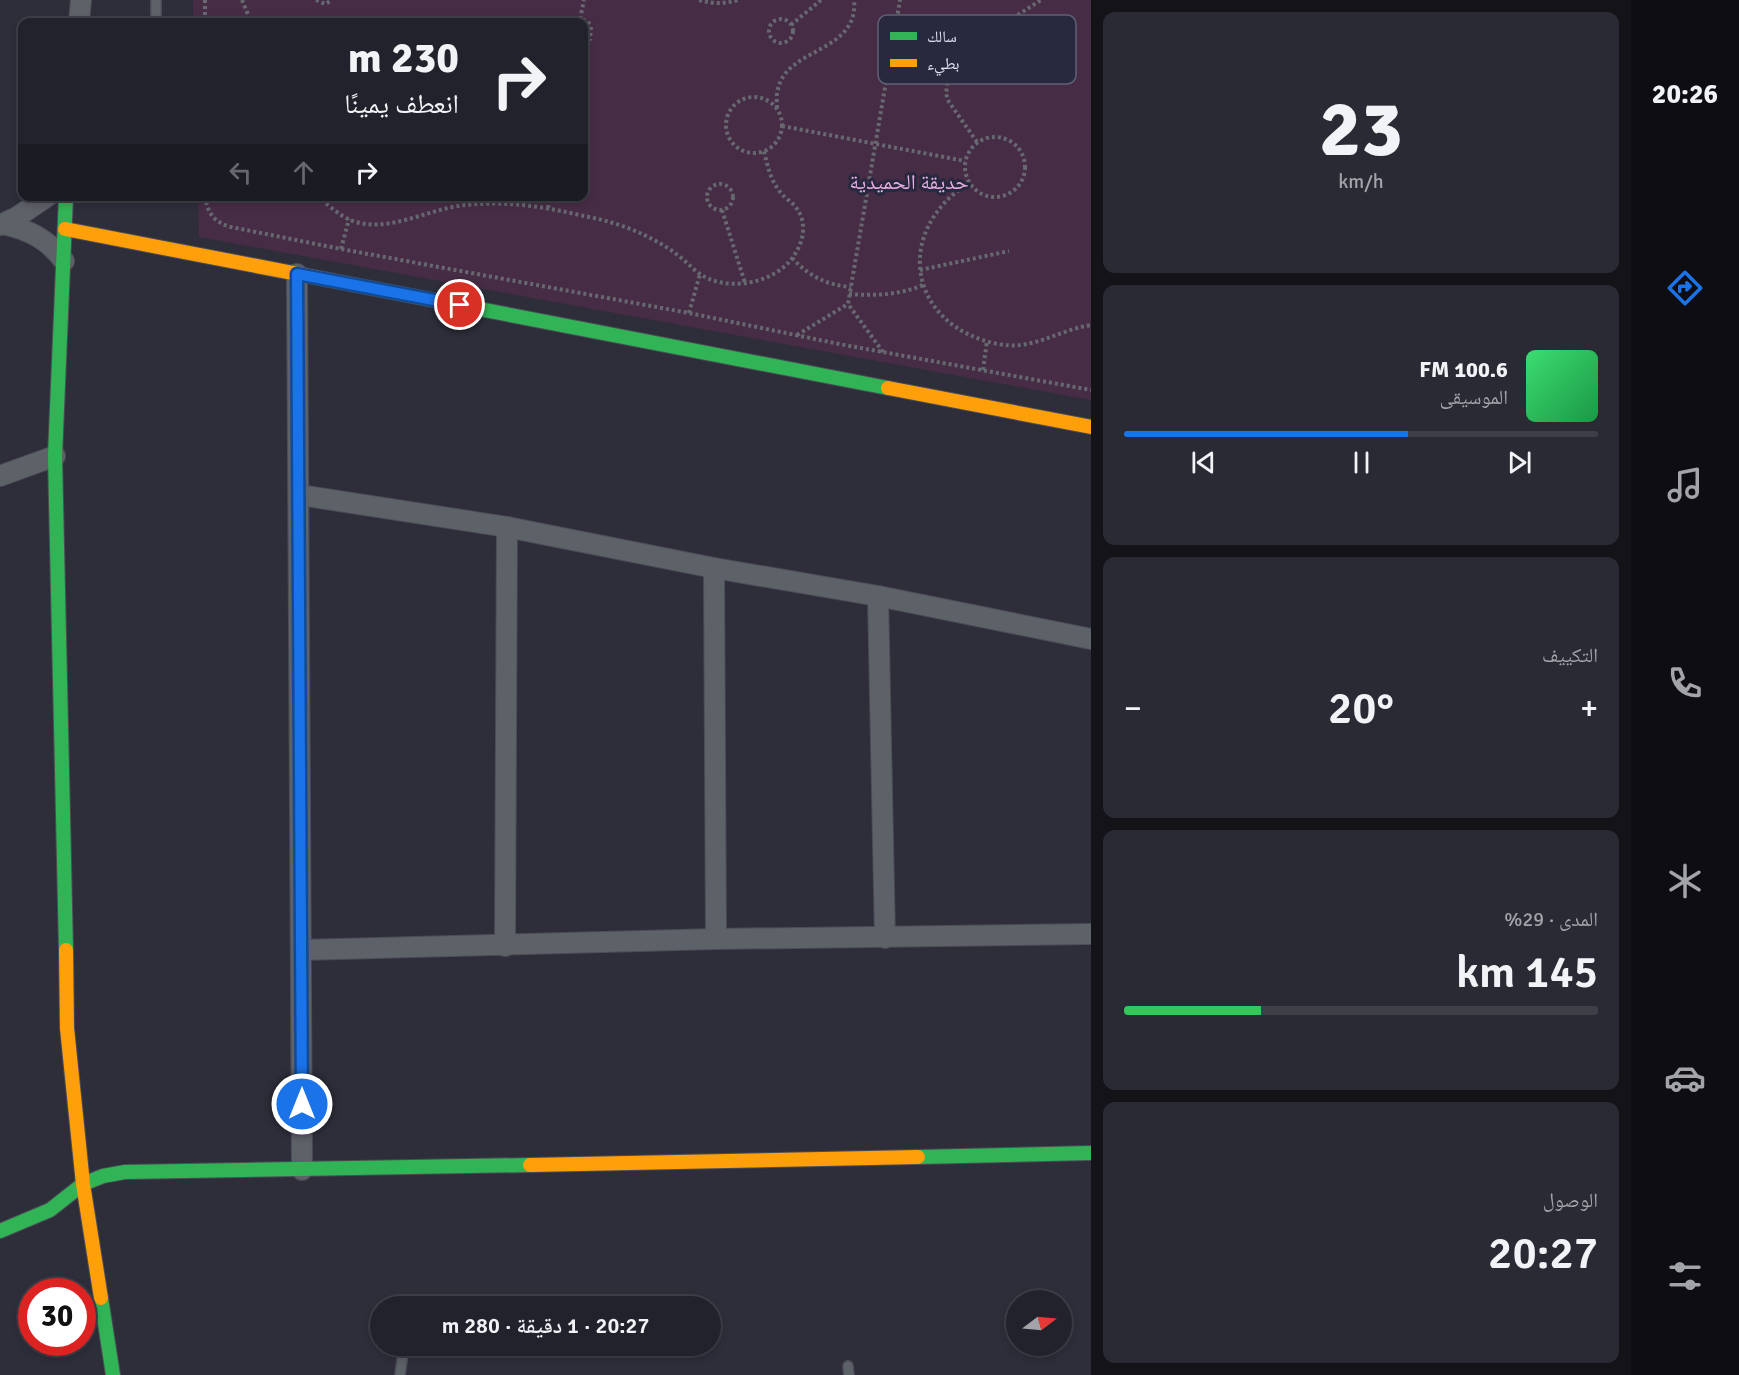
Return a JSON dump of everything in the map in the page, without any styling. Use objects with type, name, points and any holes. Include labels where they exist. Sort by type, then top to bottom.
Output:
[{"type":"street","points":[[79,18],[81,0]]},
{"type":"street","points":[[2,225],[41,201]]},
{"type":"street","points":[[66,201],[55,456],[67,1028],[83,1184],[113,1375]]},
{"type":"street","points":[[2,225],[32,232],[44,239],[64,261]]},
{"type":"street","points":[[65,230],[1091,427]]},
{"type":"street","points":[[297,274],[302,1170]]},
{"type":"street","points":[[0,476],[55,456]]},
{"type":"street","points":[[300,495],[507,527],[714,568],[878,596],[1091,639]]},
{"type":"street","points":[[505,946],[507,527]]},
{"type":"street","points":[[714,568],[716,939]]},
{"type":"street","points":[[878,596],[885,938]]},
{"type":"street","points":[[301,950],[716,939],[1091,934]]},
{"type":"street","points":[[0,1231],[50,1210],[83,1184],[103,1176],[125,1172],[1091,1153]]},
{"type":"lane","points":[[156,0],[156,18]]},
{"type":"lane","points":[[400,1375],[403,1356]]},
{"type":"path","points":[[205,0],[205,18]]},
{"type":"path","points":[[242,0],[249,18]]},
{"type":"path","points":[[316,0],[325,4],[332,0]]},
{"type":"path","points":[[580,18],[584,0]]},
{"type":"path","points":[[699,0],[711,4],[738,0]]},
{"type":"path","points":[[791,25],[821,0]]},
{"type":"path","points":[[777,109],[777,88],[783,77],[800,61],[839,37],[852,20],[854,0]]},
{"type":"path","points":[[898,15],[900,0]]},
{"type":"path","points":[[1018,15],[1041,0]]},
{"type":"path","points":[[780,19],[786,20],[791,25],[793,31],[791,37],[781,43],[775,42],[769,31],[771,25],[780,19]]},
{"type":"path","points":[[588,22],[592,33],[588,41]]},
{"type":"path","points":[[883,352],[848,304],[886,84]]},
{"type":"path","points":[[947,84],[946,94],[949,102],[977,142]]},
{"type":"path","points":[[752,97],[770,102],[781,117],[782,126],[779,137],[773,145],[764,151],[755,153],[737,147],[727,131],[727,121],[729,112],[735,105],[743,99],[752,97]]},
{"type":"path","points":[[782,126],[965,161]]},
{"type":"path","points":[[987,138],[1007,139],[1022,153],[1025,163],[1024,173],[1021,183],[1005,196],[995,198],[985,196],[969,183],[965,172],[965,161],[977,142],[987,138]]},
{"type":"path","points":[[324,201],[349,219],[382,224],[398,222],[438,210],[490,203],[548,208],[612,223],[643,234],[673,252],[700,274],[724,282],[744,283],[763,279],[788,263],[803,237],[802,219],[772,180],[764,151]]},
{"type":"path","points":[[969,183],[945,201],[936,213],[923,240],[920,270],[923,285],[931,302],[942,317],[962,333],[1008,345],[1030,344],[1078,327],[1091,325]]},
{"type":"path","points":[[720,184],[727,186],[733,196],[732,202],[722,210],[716,210],[707,201],[709,189],[720,184]]},
{"type":"path","points":[[206,201],[210,214],[223,225],[689,313],[797,336],[1091,390]]},
{"type":"path","points":[[548,208],[550,201]]},
{"type":"path","points":[[722,210],[744,283]]},
{"type":"path","points":[[341,249],[349,219]]},
{"type":"path","points":[[920,270],[1009,251]]},
{"type":"path","points":[[792,258],[812,276],[824,282],[850,287]]},
{"type":"path","points":[[689,313],[700,274]]},
{"type":"path","points":[[849,294],[888,294],[908,291],[923,285]]},
{"type":"path","points":[[797,336],[848,304]]},
{"type":"path","points":[[983,370],[987,341]]},
{"type":"green space","name":"حديقة الحميدية","points":[[193,0],[1091,0],[1091,400],[199,237],[198,201],[588,201],[588,18],[193,18]]},
{"type":"traffic: fast","points":[[66,201],[55,456],[66,950]]},
{"type":"traffic: fast","points":[[355,285],[888,388]]},
{"type":"traffic: fast","points":[[918,1157],[1091,1153]]},
{"type":"traffic: fast","points":[[0,1231],[50,1210],[83,1184],[103,1176],[125,1172],[530,1165]]},
{"type":"traffic: fast","points":[[101,1298],[113,1375]]},
{"type":"traffic: slow","points":[[65,229],[355,285]]},
{"type":"traffic: slow","points":[[888,388],[1091,427]]},
{"type":"traffic: slow","points":[[66,950],[67,1028],[83,1184],[101,1298]]},
{"type":"traffic: slow","points":[[530,1165],[918,1157]]},
{"type":"route","points":[[302,1104],[297,274],[460,305]]}]
